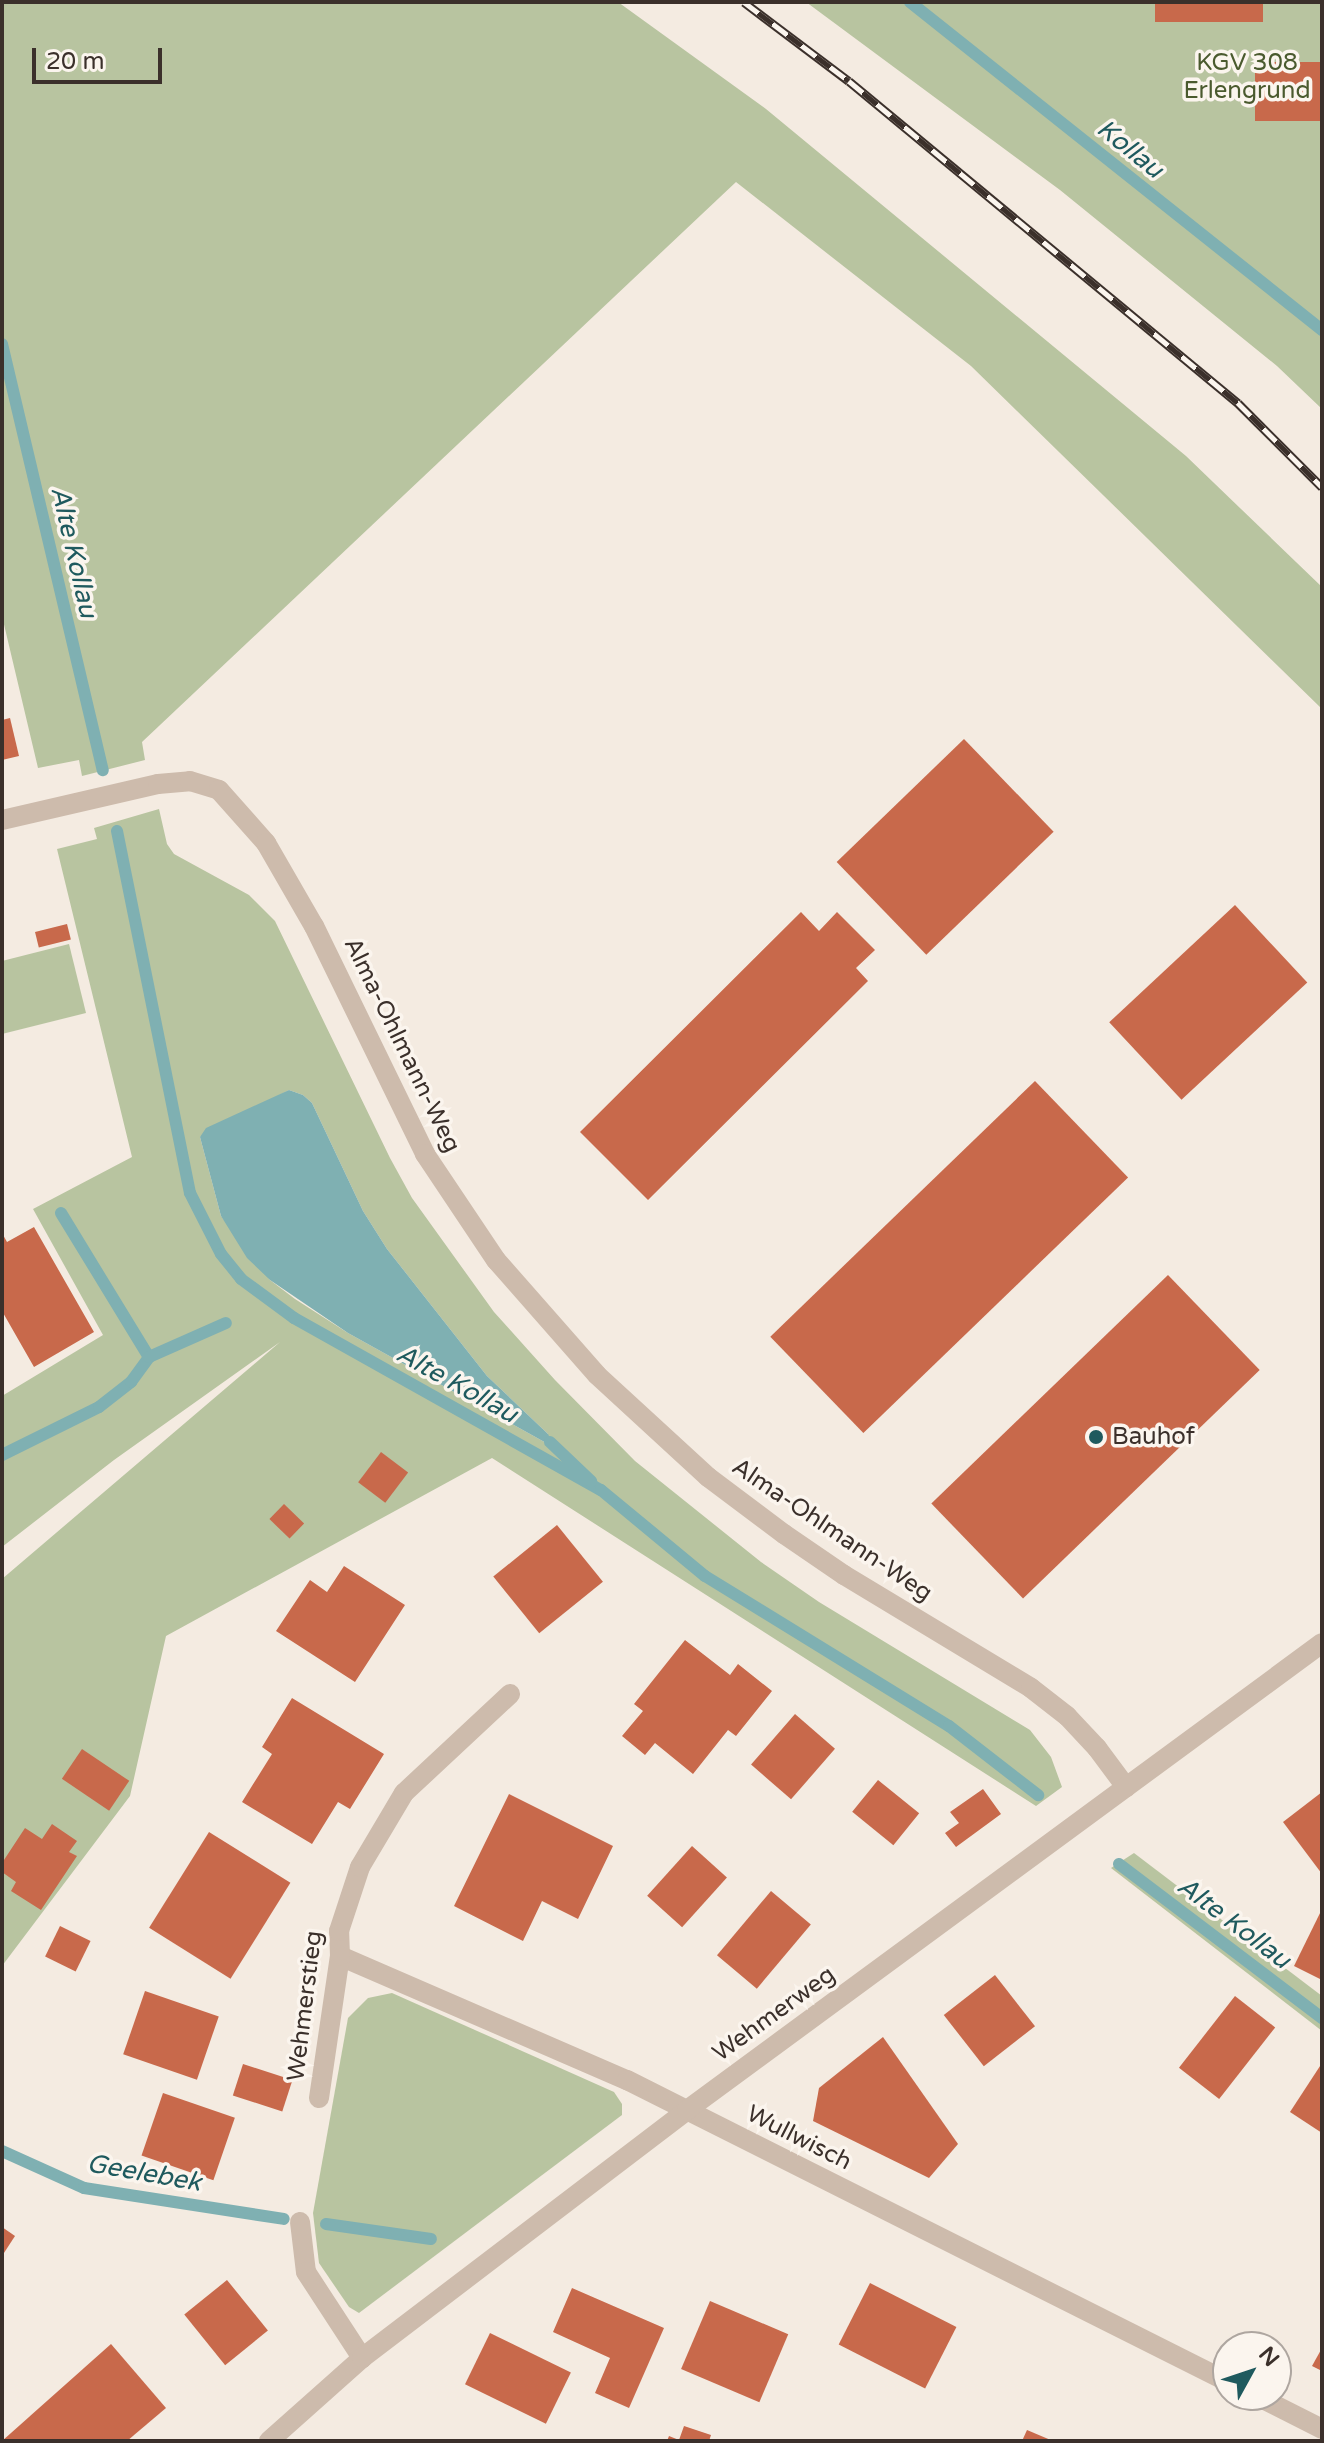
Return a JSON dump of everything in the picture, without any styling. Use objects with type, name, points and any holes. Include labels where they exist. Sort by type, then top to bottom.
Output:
[{"type":"street","name":"Alma-Ohlmann-Weg","points":[[2,820],[158,784],[190,781],[219,790],[266,843],[314,926],[425,1154],[496,1260],[597,1375],[708,1477],[784,1534],[844,1575],[1031,1688],[1067,1716],[1097,1748],[1126,1787]]},
{"type":"street","name":"Wehmerweg","points":[[269,2441],[362,2358],[687,2110],[1322,1643]]},
{"type":"street","name":"Wehmerstieg","points":[[319,2098],[340,1956],[339,1931],[360,1867],[404,1793],[510,1694]]},
{"type":"street","name":"Wullwisch","points":[[340,1956],[615,2075],[1212,2374]]},
{"type":"street","points":[[300,2222],[306,2272],[362,2358]]},
{"type":"street","points":[[1287,2411],[1322,2429]]},
{"type":"green space","points":[[2,2],[618,2],[766,109],[1186,456],[1322,587],[1322,709],[971,366],[736,182],[142,742],[145,760],[82,776],[79,760],[38,768],[2,616]]},
{"type":"green space","name":"KGV 308 Erlengrund","points":[[806,2],[1322,2],[1322,409],[1277,366],[1060,190]]},
{"type":"green space","points":[[159,809],[167,844],[174,854],[249,895],[275,921],[412,1198],[494,1312],[555,1380],[635,1461],[761,1562],[819,1602],[1030,1730],[1051,1757],[1062,1787],[1036,1806],[492,1458],[166,1636],[130,1796],[2,1966],[2,1579],[280,1342],[114,1460],[2,1547],[2,1396],[103,1335],[33,1209],[132,1157],[57,849],[97,839],[94,828]],"holes":[[[289,1090],[303,1095],[312,1103],[363,1211],[387,1249],[487,1376],[548,1434],[548,1444],[348,1333],[295,1299],[270,1280],[221,1216],[200,1137]]]},
{"type":"green space","points":[[69,944],[86,1013],[2,1034],[2,961]]},
{"type":"green space","points":[[1134,1853],[1322,1996],[1322,2031],[1111,1868]]},
{"type":"green space","points":[[392,1993],[614,2092],[622,2104],[622,2115],[359,2313],[349,2307],[319,2263],[313,2213],[348,2018],[368,1998]]},
{"type":"water","points":[[289,1090],[303,1095],[312,1103],[363,1211],[387,1249],[487,1376],[548,1434],[551,1440],[548,1444],[348,1333],[270,1280],[247,1258],[221,1216],[200,1137],[206,1128]]},
{"type":"building","points":[[1155,2],[1263,2],[1263,22],[1155,22]]},
{"type":"building","points":[[1255,62],[1322,62],[1322,121],[1255,121]]},
{"type":"building","points":[[10,718],[19,756],[2,760],[2,720]]},
{"type":"building","points":[[964,739],[1054,832],[926,955],[837,862]]},
{"type":"building","points":[[1235,905],[1307,983],[1181,1100],[1109,1022]]},
{"type":"building","points":[[801,912],[819,931],[837,912],[875,950],[856,968],[868,981],[648,1200],[580,1132]]},
{"type":"building","points":[[67,924],[71,940],[39,948],[35,932]]},
{"type":"building","points":[[1035,1081],[1128,1177],[863,1433],[770,1337]]},
{"type":"building","points":[[34,1227],[94,1332],[34,1367],[2,1311],[2,1233],[7,1242]]},
{"type":"building","name":"Bauhof","points":[[1168,1275],[1260,1370],[1023,1598],[931,1504]]},
{"type":"building","points":[[381,1452],[408,1472],[385,1503],[358,1482]]},
{"type":"building","points":[[284,1504],[304,1523],[290,1539],[269,1519]]},
{"type":"building","points":[[557,1525],[603,1582],[539,1633],[493,1577]]},
{"type":"building","points":[[344,1566],[405,1605],[355,1682],[276,1631],[310,1580],[327,1592]]},
{"type":"building","points":[[685,1640],[730,1675],[738,1664],[772,1691],[736,1736],[728,1730],[693,1774],[655,1743],[645,1755],[622,1736],[643,1711],[634,1704]]},
{"type":"building","points":[[292,1698],[384,1754],[350,1809],[338,1802],[312,1844],[242,1802],[272,1754],[262,1747]]},
{"type":"building","points":[[795,1714],[835,1749],[791,1799],[751,1765]]},
{"type":"building","points":[[82,1749],[129,1781],[109,1811],[62,1779]]},
{"type":"building","points":[[878,1780],[919,1813],[893,1845],[852,1812]]},
{"type":"building","points":[[983,1789],[1001,1814],[956,1847],[945,1833],[959,1823],[950,1812]]},
{"type":"building","points":[[1322,1792],[1322,1874],[1283,1822]]},
{"type":"building","points":[[509,1794],[613,1846],[578,1919],[542,1901],[523,1941],[454,1906]]},
{"type":"building","points":[[52,1824],[77,1841],[69,1852],[77,1856],[41,1910],[11,1891],[16,1882],[2,1872],[2,1863],[25,1828],[42,1839]]},
{"type":"building","points":[[209,1832],[290,1883],[231,1979],[149,1928]]},
{"type":"building","points":[[692,1846],[727,1877],[682,1927],[647,1896]]},
{"type":"building","points":[[771,1891],[811,1924],[757,1989],[717,1955]]},
{"type":"building","points":[[1322,1909],[1322,1980],[1294,1966]]},
{"type":"building","points":[[60,1926],[91,1941],[76,1971],[45,1957]]},
{"type":"building","points":[[995,1975],[1035,2026],[984,2066],[944,2015]]},
{"type":"building","points":[[145,1991],[219,2016],[197,2080],[123,2054]]},
{"type":"building","points":[[1235,1996],[1275,2027],[1219,2099],[1179,2068]]},
{"type":"building","points":[[883,2037],[958,2144],[929,2178],[813,2121],[819,2088]]},
{"type":"building","points":[[1322,2063],[1322,2133],[1290,2112]]},
{"type":"building","points":[[243,2064],[292,2080],[282,2111],[233,2095]]},
{"type":"building","points":[[163,2093],[235,2118],[213,2180],[142,2155]]},
{"type":"building","points":[[2,2227],[15,2236],[2,2256]]},
{"type":"building","points":[[227,2280],[268,2331],[225,2365],[184,2315]]},
{"type":"building","points":[[870,2283],[956,2327],[925,2389],[839,2344]]},
{"type":"building","points":[[572,2288],[664,2328],[629,2408],[595,2393],[610,2358],[553,2332]]},
{"type":"building","points":[[710,2301],[788,2334],[759,2402],[681,2369]]},
{"type":"building","points":[[490,2333],[571,2372],[546,2424],[465,2384]]},
{"type":"building","points":[[111,2344],[166,2408],[127,2441],[2,2441]]},
{"type":"building","points":[[1322,2348],[1322,2371],[1312,2366]]},
{"type":"building","points":[[684,2426],[711,2435],[709,2441],[667,2441],[669,2436],[679,2440]]},
{"type":"building","points":[[1027,2430],[1053,2441],[1022,2441]]},
{"type":"waterway","name":"Kollau","points":[[910,2],[1322,330]]},
{"type":"waterway","name":"Alte Kollau","points":[[2,344],[103,770]]},
{"type":"waterway","name":"Alte Kollau","points":[[117,831],[190,1193],[221,1254],[241,1279],[294,1318],[601,1490],[705,1576],[949,1726],[1038,1795]]},
{"type":"waterway","points":[[61,1213],[149,1357]]},
{"type":"waterway","points":[[2,1455],[99,1407],[131,1382],[149,1357],[226,1323]]},
{"type":"waterway","points":[[550,1442],[591,1481]]},
{"type":"waterway","name":"Alte Kollau","points":[[1119,1864],[1322,2018]]},
{"type":"waterway","name":"Geelebek","points":[[2,2151],[84,2188],[284,2219]]},
{"type":"waterway","name":"Geelebek","points":[[326,2224],[431,2239]]},
{"type":"railway","points":[[744,2],[849,81],[1238,403],[1322,487]]},
{"type":"place","name":"Bauhof","points":[[1096,1437]]}]
